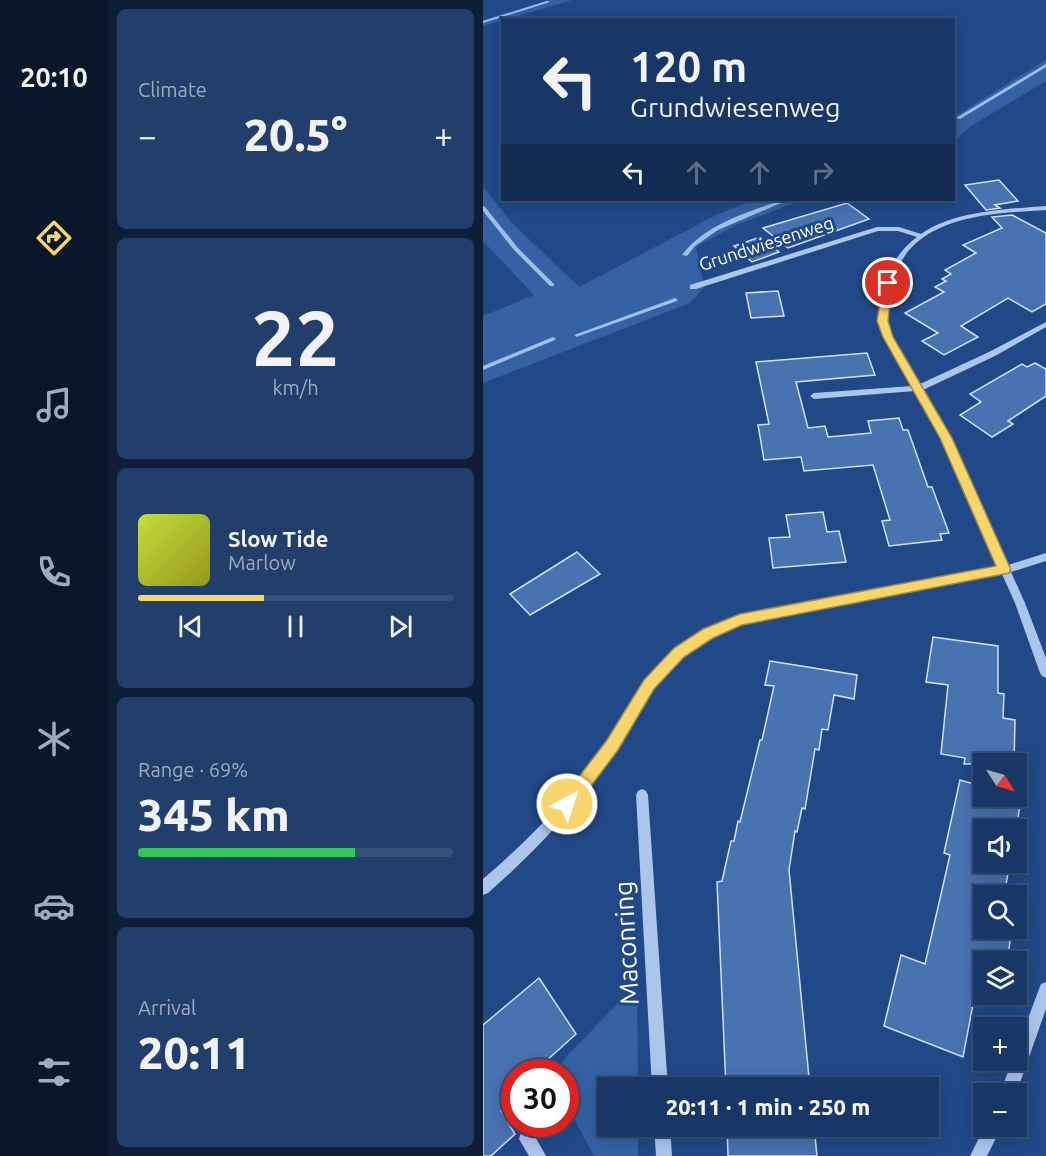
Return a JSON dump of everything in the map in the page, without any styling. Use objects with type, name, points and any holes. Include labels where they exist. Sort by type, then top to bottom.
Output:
[{"type":"street","points":[[1046,208],[972,216],[920,236],[903,250],[894,266],[883,304],[882,321],[888,337],[946,438],[1020,603],[1046,673]]},
{"type":"street","name":"Grundwiesenweg","points":[[693,287],[877,229],[899,229],[920,236]]},
{"type":"street","points":[[814,396],[919,388],[992,354],[1046,324]]},
{"type":"street","points":[[483,888],[557,817],[589,778],[649,684],[679,652],[708,633],[740,620],[1005,570],[1046,557]]},
{"type":"street","name":"Maconring","points":[[642,795],[659,1077]]},
{"type":"street","points":[[1013,1083],[1046,989]]},
{"type":"street","points":[[663,1137],[664,1156]]},
{"type":"street","points":[[978,1156],[988,1137]]},
{"type":"street","points":[[527,1139],[538,1156]]},
{"type":"shaded area","points":[[549,0],[572,0],[510,18],[501,18],[501,21],[483,26],[483,20]]},
{"type":"shaded area","points":[[1046,60],[1046,81],[971,126],[955,140],[955,116]]},
{"type":"shaded area","points":[[483,187],[513,224],[579,287],[718,214],[751,201],[799,201],[736,225],[696,247],[704,287],[690,303],[483,383],[483,316],[534,295],[483,241]]},
{"type":"shaded area","points":[[637,983],[638,1077],[597,1077],[597,1137],[638,1137],[638,1156],[594,1156],[579,1128],[579,1059],[564,1059]]},
{"type":"building","points":[[999,180],[1018,201],[995,205],[1000,208],[986,210],[965,185]]},
{"type":"building","points":[[847,203],[869,219],[788,248],[763,228]]},
{"type":"building","points":[[1012,215],[1046,233],[1046,304],[1032,312],[1008,298],[961,326],[978,337],[944,355],[922,341],[938,333],[905,313],[944,292],[935,287],[946,281],[942,279],[951,274],[945,270],[976,253],[963,245],[1002,228],[992,217]]},
{"type":"building","points":[[760,237],[779,252],[752,262],[734,246]]},
{"type":"building","points":[[778,291],[784,316],[751,318],[746,293]]},
{"type":"building","points":[[867,353],[875,375],[796,382],[808,428],[825,426],[828,437],[871,433],[868,421],[899,418],[903,430],[908,430],[928,487],[932,487],[949,533],[940,534],[942,540],[889,546],[882,521],[890,520],[873,465],[804,471],[801,457],[764,460],[758,425],[769,424],[756,362]]},
{"type":"building","points":[[1035,363],[1046,369],[1046,396],[1008,421],[1013,424],[992,437],[960,415],[981,402],[970,394],[1022,364],[1027,367]]},
{"type":"building","points":[[823,512],[827,532],[839,531],[846,562],[773,568],[769,538],[790,537],[786,515]]},
{"type":"building","points":[[577,552],[600,574],[530,615],[510,594]]},
{"type":"building","points":[[933,637],[998,646],[998,693],[1004,694],[1003,718],[1015,720],[1014,753],[973,753],[973,764],[964,764],[965,758],[941,754],[948,685],[926,682]]},
{"type":"building","points":[[770,661],[857,675],[854,699],[834,695],[828,730],[822,729],[819,750],[815,749],[805,809],[802,808],[797,832],[795,831],[789,870],[809,1077],[726,1077],[717,882],[722,881],[731,841],[734,841],[738,821],[740,822],[760,740],[762,740],[774,686],[765,685]]},
{"type":"building","points":[[960,780],[973,784],[973,807],[1020,807],[1018,819],[973,819],[973,873],[1008,873],[1006,885],[973,885],[973,939],[1010,939],[1009,951],[973,951],[973,1004],[963,1057],[884,1026],[901,955],[925,964],[950,855],[944,853]]},
{"type":"building","points":[[539,978],[576,1034],[548,1059],[501,1059],[501,1137],[512,1137],[491,1156],[483,1156],[483,1025]]},
{"type":"building","points":[[727,1137],[815,1137],[817,1156],[728,1156]]},
{"type":"waterway","points":[[483,22],[548,2]]},
{"type":"waterway","points":[[958,118],[1046,65]]},
{"type":"waterway","points":[[685,255],[693,245],[716,228],[782,201]]},
{"type":"waterway","points":[[483,208],[516,249],[552,285]]},
{"type":"waterway","points":[[577,335],[675,300]]},
{"type":"waterway","points":[[483,368],[553,339]]},
{"type":"route","points":[[567,804],[612,745],[649,684],[679,652],[708,633],[740,620],[1005,570],[946,438],[888,337],[882,321],[888,283]]}]
